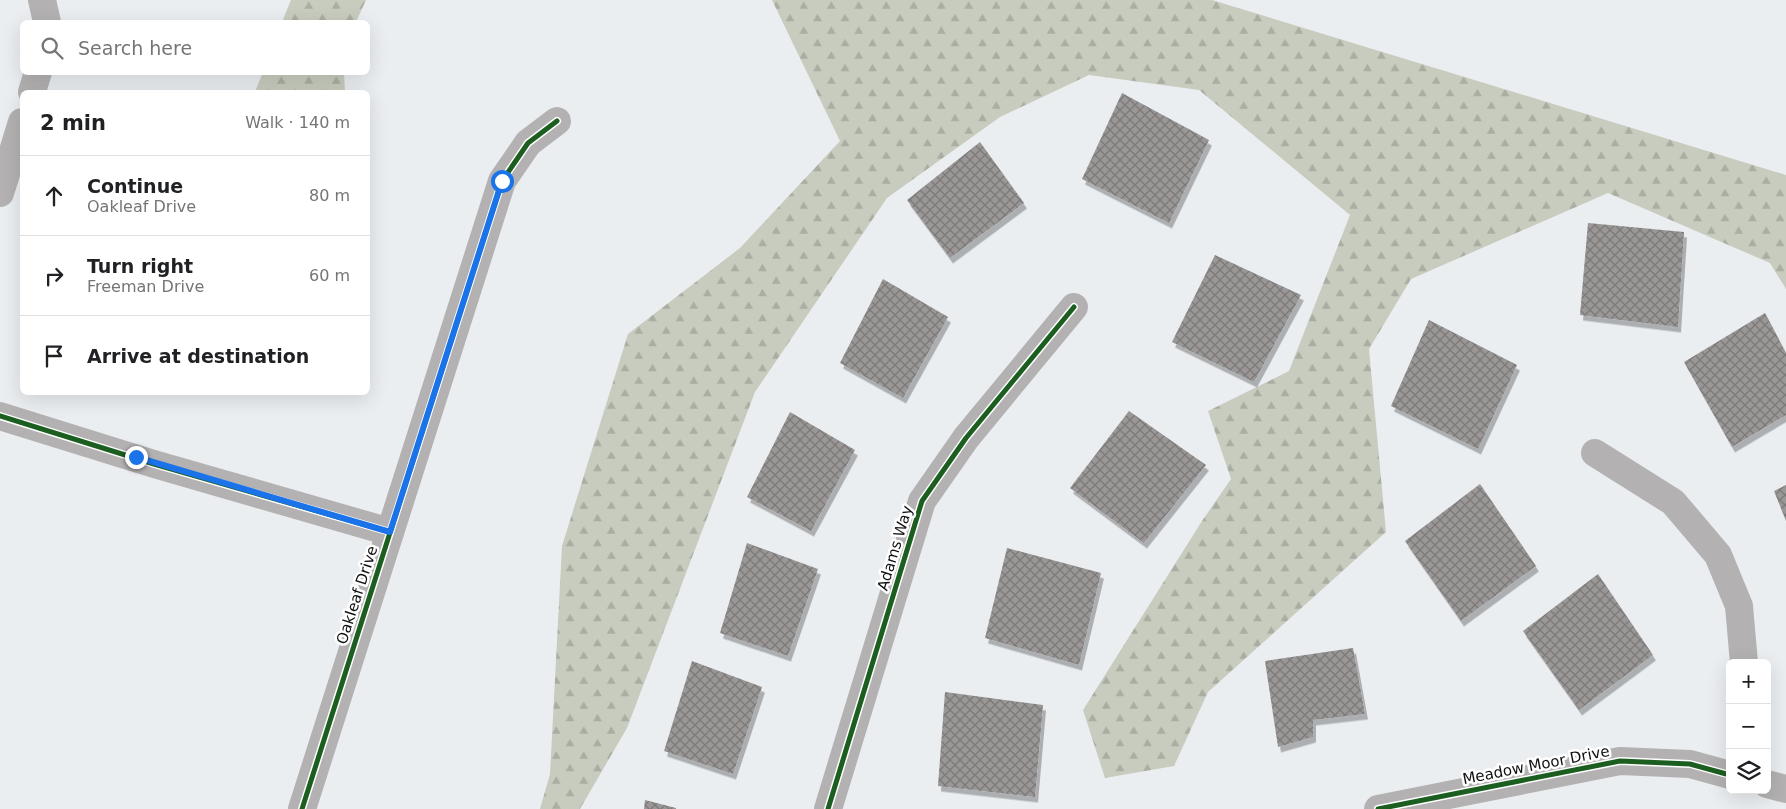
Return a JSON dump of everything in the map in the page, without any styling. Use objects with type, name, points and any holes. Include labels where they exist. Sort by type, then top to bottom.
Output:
[{"type":"street","points":[[42,0],[47,20]]},
{"type":"street","points":[[33,90],[37,75]]},
{"type":"street","name":"Oakleaf Drive","points":[[302,809],[502,181],[528,143],[557,121]]},
{"type":"street","points":[[0,193],[20,128]]},
{"type":"street","name":"Adams Way","points":[[828,809],[922,501],[966,438],[1074,308]]},
{"type":"street","points":[[0,416],[154,464],[390,532]]},
{"type":"street","points":[[1595,453],[1673,502],[1718,555],[1739,606],[1744,659]]},
{"type":"street","name":"Meadow Moor Drive","points":[[1378,809],[1620,761],[1690,764],[1726,774]]},
{"type":"street","points":[[1771,785],[1786,789]]},
{"type":"green space","points":[[291,0],[366,0],[357,20],[283,20]]},
{"type":"green space","points":[[772,0],[1212,0],[1786,175],[1786,289],[1770,263],[1608,193],[1411,279],[1369,349],[1386,532],[1208,692],[1174,766],[1105,778],[1083,710],[1202,521],[1231,479],[1208,411],[1289,371],[1350,215],[1199,90],[1089,75],[1000,117],[887,198],[755,392],[627,728],[580,809],[540,809],[550,774],[562,546],[628,334],[740,248],[840,141]]},
{"type":"green space","points":[[262,75],[344,75],[345,90],[256,90]]},
{"type":"building","points":[[1122,93],[1209,140],[1169,223],[1082,179]]},
{"type":"building","points":[[980,142],[1024,203],[950,258],[907,200]]},
{"type":"building","points":[[1588,223],[1684,232],[1678,327],[1580,315]]},
{"type":"building","points":[[1215,255],[1301,295],[1254,382],[1172,342]]},
{"type":"building","points":[[883,279],[948,317],[903,398],[840,363]]},
{"type":"building","points":[[1765,313],[1786,353],[1786,415],[1732,447],[1684,362]]},
{"type":"building","points":[[1429,320],[1517,365],[1478,449],[1391,406]]},
{"type":"building","points":[[1129,411],[1206,465],[1144,543],[1070,488]]},
{"type":"building","points":[[790,412],[855,450],[811,531],[747,497]]},
{"type":"building","points":[[1480,484],[1536,566],[1461,621],[1405,541]]},
{"type":"building","points":[[1786,485],[1786,521],[1774,491]]},
{"type":"building","points":[[747,543],[818,569],[788,656],[720,633]]},
{"type":"building","points":[[1007,548],[1101,573],[1079,665],[985,638]]},
{"type":"building","points":[[1598,574],[1653,655],[1579,710],[1523,631]]},
{"type":"building","points":[[1353,648],[1365,714],[1313,720],[1313,737],[1278,747],[1265,661]]},
{"type":"building","points":[[692,661],[762,687],[733,774],[664,751]]},
{"type":"building","points":[[945,692],[1043,705],[1035,797],[938,786]]},
{"type":"building","points":[[645,800],[676,808],[676,809],[644,809]]},
{"type":"cycle path","points":[[302,809],[502,181],[528,143],[557,121]]},
{"type":"cycle path","points":[[828,809],[922,501],[966,438],[1074,307]]},
{"type":"cycle path","points":[[0,416],[154,464],[390,532]]},
{"type":"cycle path","points":[[1378,809],[1620,761],[1690,764],[1726,774]]},
{"type":"route","points":[[136,457],[154,464],[390,532],[502,181]]}]
